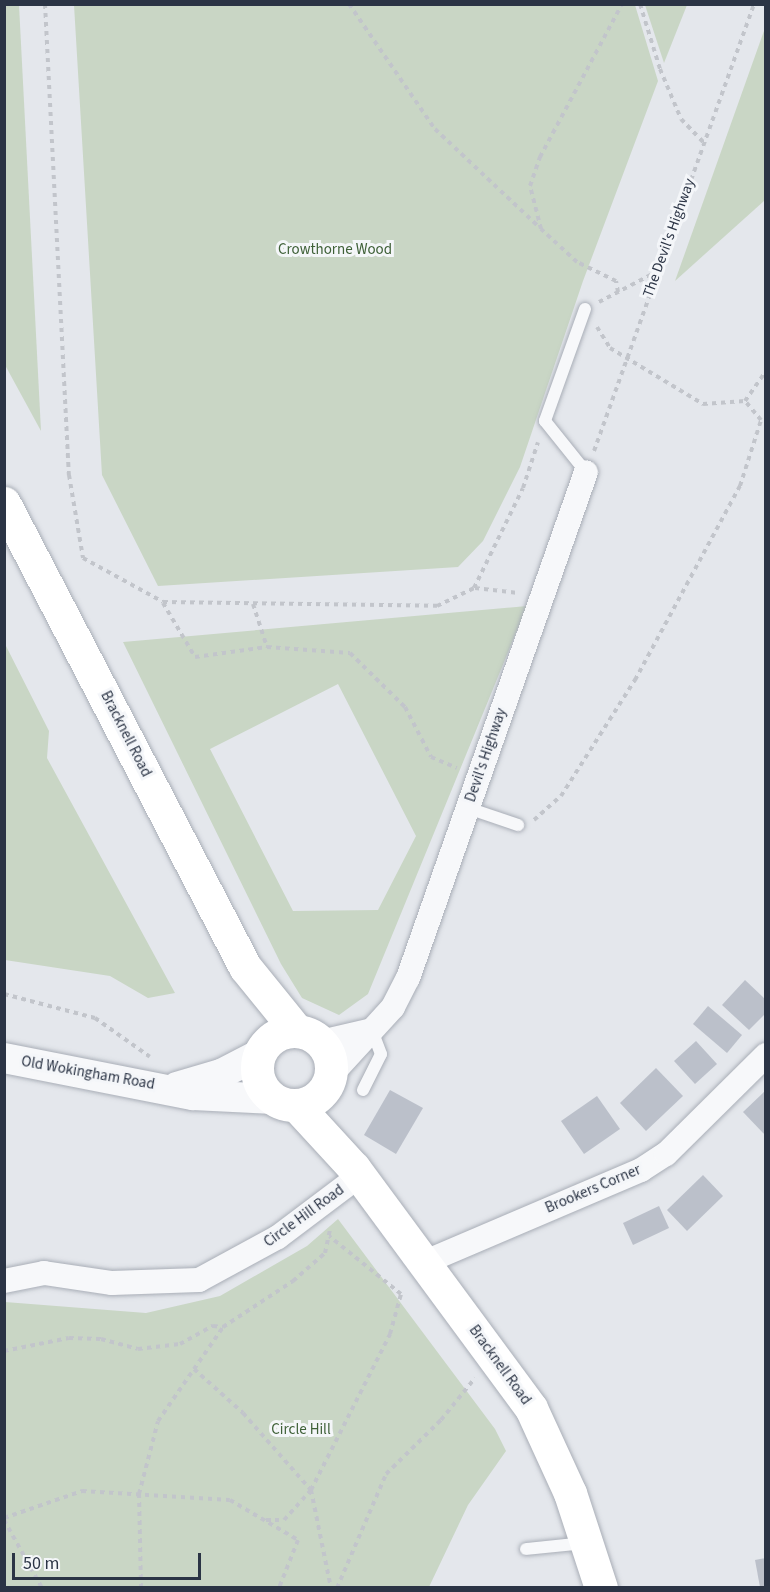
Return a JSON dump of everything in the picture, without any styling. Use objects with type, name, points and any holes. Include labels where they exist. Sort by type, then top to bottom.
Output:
[{"type":"main road","name":"Bracknell Road","points":[[4,503],[245,967],[308,1036]]},
{"type":"main road","name":"Bracknell Road","points":[[245,967],[262,1050]]},
{"type":"main road","points":[[284,1032],[308,1036],[328,1051],[328,1083],[316,1098],[285,1102],[259,1079],[262,1050],[284,1032]]},
{"type":"main road","name":"Bracknell Road","points":[[328,1083],[351,1178]]},
{"type":"main road","name":"Bracknell Road","points":[[285,1102],[423,1263],[531,1408],[552,1449],[601,1587]]},
{"type":"street","name":"Devil's Highway","points":[[328,1083],[393,1007],[408,978],[586,472]]},
{"type":"street","points":[[308,1036],[372,1030]]},
{"type":"street","name":"Old Wokingham Road","points":[[171,1088],[221,1074],[262,1050]]},
{"type":"street","name":"Brookers Corner","points":[[423,1263],[641,1170],[666,1154],[765,1055]]},
{"type":"street","name":"Old Wokingham Road","points":[[4,1058],[215,1097],[285,1102]]},
{"type":"street","name":"Circle Hill Road","points":[[4,1281],[44,1272],[112,1283],[199,1280],[278,1238],[351,1178]]},
{"type":"lane","points":[[585,309],[545,422],[586,472]]},
{"type":"lane","points":[[468,808],[518,825]]},
{"type":"lane","points":[[363,1090],[381,1054],[372,1030]]},
{"type":"lane","points":[[526,1549],[586,1542]]},
{"type":"path","points":[[45,4],[69,475],[83,558],[163,602],[437,606],[474,588],[542,596]]},
{"type":"path","points":[[349,4],[435,129],[577,262],[616,281],[618,292]]},
{"type":"path","points":[[541,229],[530,186],[540,158],[622,4]]},
{"type":"path","points":[[640,4],[660,69],[681,119],[704,143]]},
{"type":"path","name":"The Devil's Highway","points":[[586,472],[754,4]]},
{"type":"path","points":[[657,271],[585,309],[610,348],[703,404],[745,402]]},
{"type":"path","points":[[745,402],[765,371]]},
{"type":"path","points":[[518,825],[537,819],[561,796],[635,680],[740,486],[761,420],[745,402]]},
{"type":"path","points":[[474,588],[523,488],[545,422]]},
{"type":"path","points":[[163,602],[195,657],[267,647],[350,653],[405,707],[431,757],[477,777]]},
{"type":"path","points":[[253,604],[267,647]]},
{"type":"path","points":[[4,994],[95,1018],[156,1061]]},
{"type":"path","points":[[141,1587],[139,1494],[158,1421],[223,1327],[292,1281],[325,1254],[329,1236],[351,1178]]},
{"type":"path","points":[[266,1520],[284,1521],[311,1490],[390,1334],[401,1294],[329,1236]]},
{"type":"path","points":[[4,1351],[69,1338],[101,1339],[138,1349],[154,1349],[180,1344],[213,1326],[223,1327]]},
{"type":"path","points":[[194,1369],[243,1413],[311,1490],[331,1587]]},
{"type":"path","points":[[337,1587],[386,1474],[441,1420],[481,1370]]},
{"type":"path","points":[[42,1587],[4,1519],[82,1491],[230,1500],[298,1540],[279,1587]]},
{"type":"green space","points":[[4,5],[19,5],[41,431],[5,365]]},
{"type":"green space","name":"Crowthorne Wood","points":[[74,5],[635,5],[658,81],[583,281],[520,467],[483,541],[458,567],[158,586],[102,475]]},
{"type":"green space","points":[[645,5],[687,5],[664,63]]},
{"type":"green space","points":[[765,28],[765,200],[675,281]]},
{"type":"green space","points":[[527,606],[368,994],[339,1015],[302,998],[281,964],[123,642]],"holes":[[[338,684],[416,836],[378,910],[293,911],[210,749]]]},
{"type":"green space","points":[[5,644],[49,731],[47,758],[175,993],[148,998],[110,976],[5,960]]},
{"type":"green space","name":"Circle Hill","points":[[338,1219],[495,1429],[506,1451],[468,1505],[429,1587],[5,1587],[5,1302],[146,1313],[220,1296],[307,1246]]},
{"type":"building","points":[[745,980],[766,1000],[766,1013],[749,1030],[722,1005]]},
{"type":"building","points":[[708,1006],[742,1035],[727,1053],[693,1024]]},
{"type":"building","points":[[696,1041],[717,1064],[695,1084],[674,1061]]},
{"type":"building","points":[[656,1068],[683,1096],[646,1131],[620,1103]]},
{"type":"building","points":[[390,1090],[423,1108],[396,1154],[364,1135]]},
{"type":"building","points":[[766,1090],[766,1136],[743,1112]]},
{"type":"building","points":[[597,1096],[620,1129],[584,1154],[561,1121]]},
{"type":"building","points":[[703,1175],[723,1196],[687,1231],[667,1210]]},
{"type":"building","points":[[659,1206],[669,1228],[633,1245],[623,1223]]},
{"type":"building","points":[[766,1558],[766,1586],[760,1587],[755,1560]]}]
